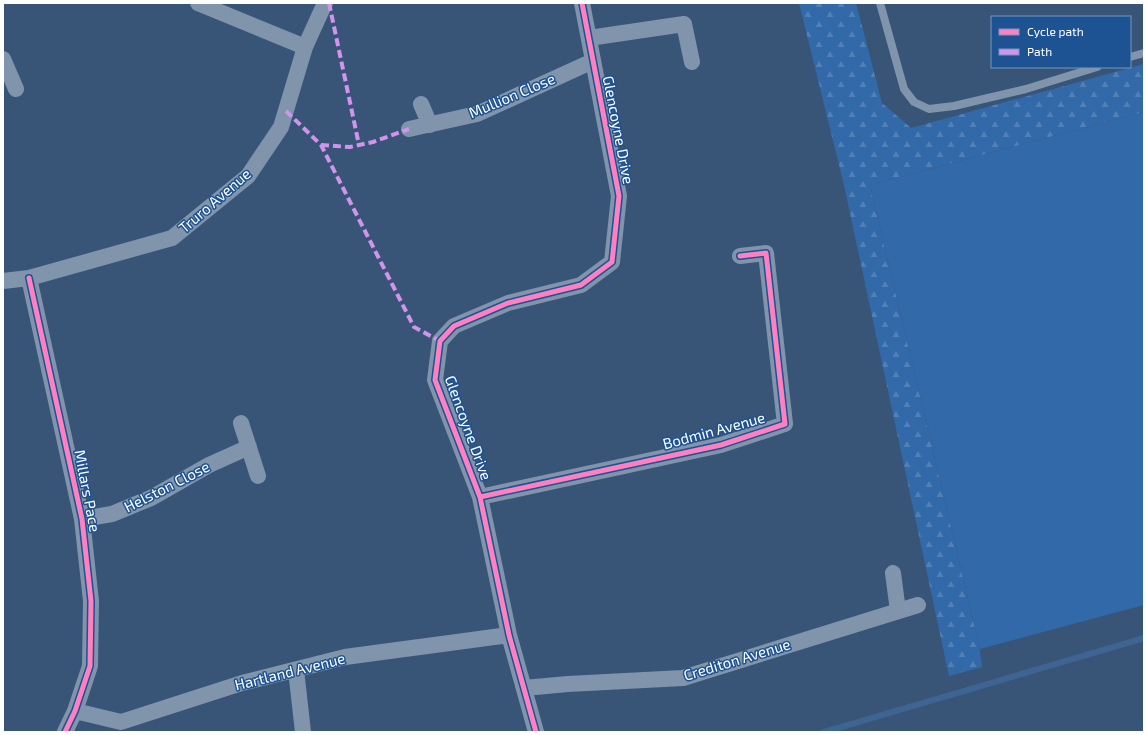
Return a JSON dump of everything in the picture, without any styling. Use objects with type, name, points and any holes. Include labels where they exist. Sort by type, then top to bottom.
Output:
[{"type":"street","points":[[198,3],[305,47]]},
{"type":"street","name":"Truro Avenue","points":[[3,281],[29,278],[172,238],[248,176],[281,127],[305,47],[325,3]]},
{"type":"street","name":"Glencoyne Drive","points":[[536,732],[509,636],[480,496],[435,380],[440,341],[454,326],[508,302],[581,285],[612,262],[619,196],[593,61],[590,38],[582,3]]},
{"type":"street","points":[[590,38],[684,24],[692,62]]},
{"type":"street","points":[[3,61],[16,89]]},
{"type":"street","name":"Mullion Close","points":[[409,129],[477,114],[593,61]]},
{"type":"street","points":[[421,104],[430,125]]},
{"type":"street","name":"Bodmin Avenue","points":[[480,496],[721,445],[785,424],[766,253],[740,256]]},
{"type":"street","name":"Millars Pace","points":[[29,278],[82,518],[91,601],[90,666],[75,712],[65,732]]},
{"type":"street","points":[[241,423],[258,476]]},
{"type":"street","name":"Helston Close","points":[[82,518],[112,514],[151,498],[209,465],[249,447]]},
{"type":"street","points":[[893,573],[898,611]]},
{"type":"street","name":"Crediton Avenue","points":[[524,688],[568,684],[683,678],[918,605]]},
{"type":"street","name":"Hartland Avenue","points":[[75,712],[121,722],[242,683],[345,657],[509,636]]},
{"type":"street","points":[[296,670],[303,732]]},
{"type":"lane","points":[[880,3],[904,89],[914,102],[929,109],[954,106],[1019,91],[1095,68]]},
{"type":"lane","points":[[1131,57],[1144,53]]},
{"type":"green space","points":[[799,3],[856,3],[882,103],[911,128],[1144,64],[1144,112],[870,185],[979,645],[982,667],[949,676],[844,185]]},
{"type":"green space","points":[[1144,112],[1144,605],[980,649],[870,185]]},
{"type":"waterway","points":[[824,732],[1144,638]]},
{"type":"marked path","points":[[329,3],[359,145]]},
{"type":"marked path","points":[[286,111],[321,145],[414,327],[440,341]]},
{"type":"marked path","points":[[321,145],[350,147],[373,142],[409,129]]},
{"type":"cycle path","points":[[536,732],[509,635],[480,497],[435,380],[440,341],[454,326],[508,303],[581,285],[612,262],[619,196],[582,3]]},
{"type":"cycle path","points":[[480,497],[721,445],[785,424],[766,253],[740,256]]},
{"type":"cycle path","points":[[29,278],[82,519],[91,601],[90,666],[75,711],[65,732]]}]
